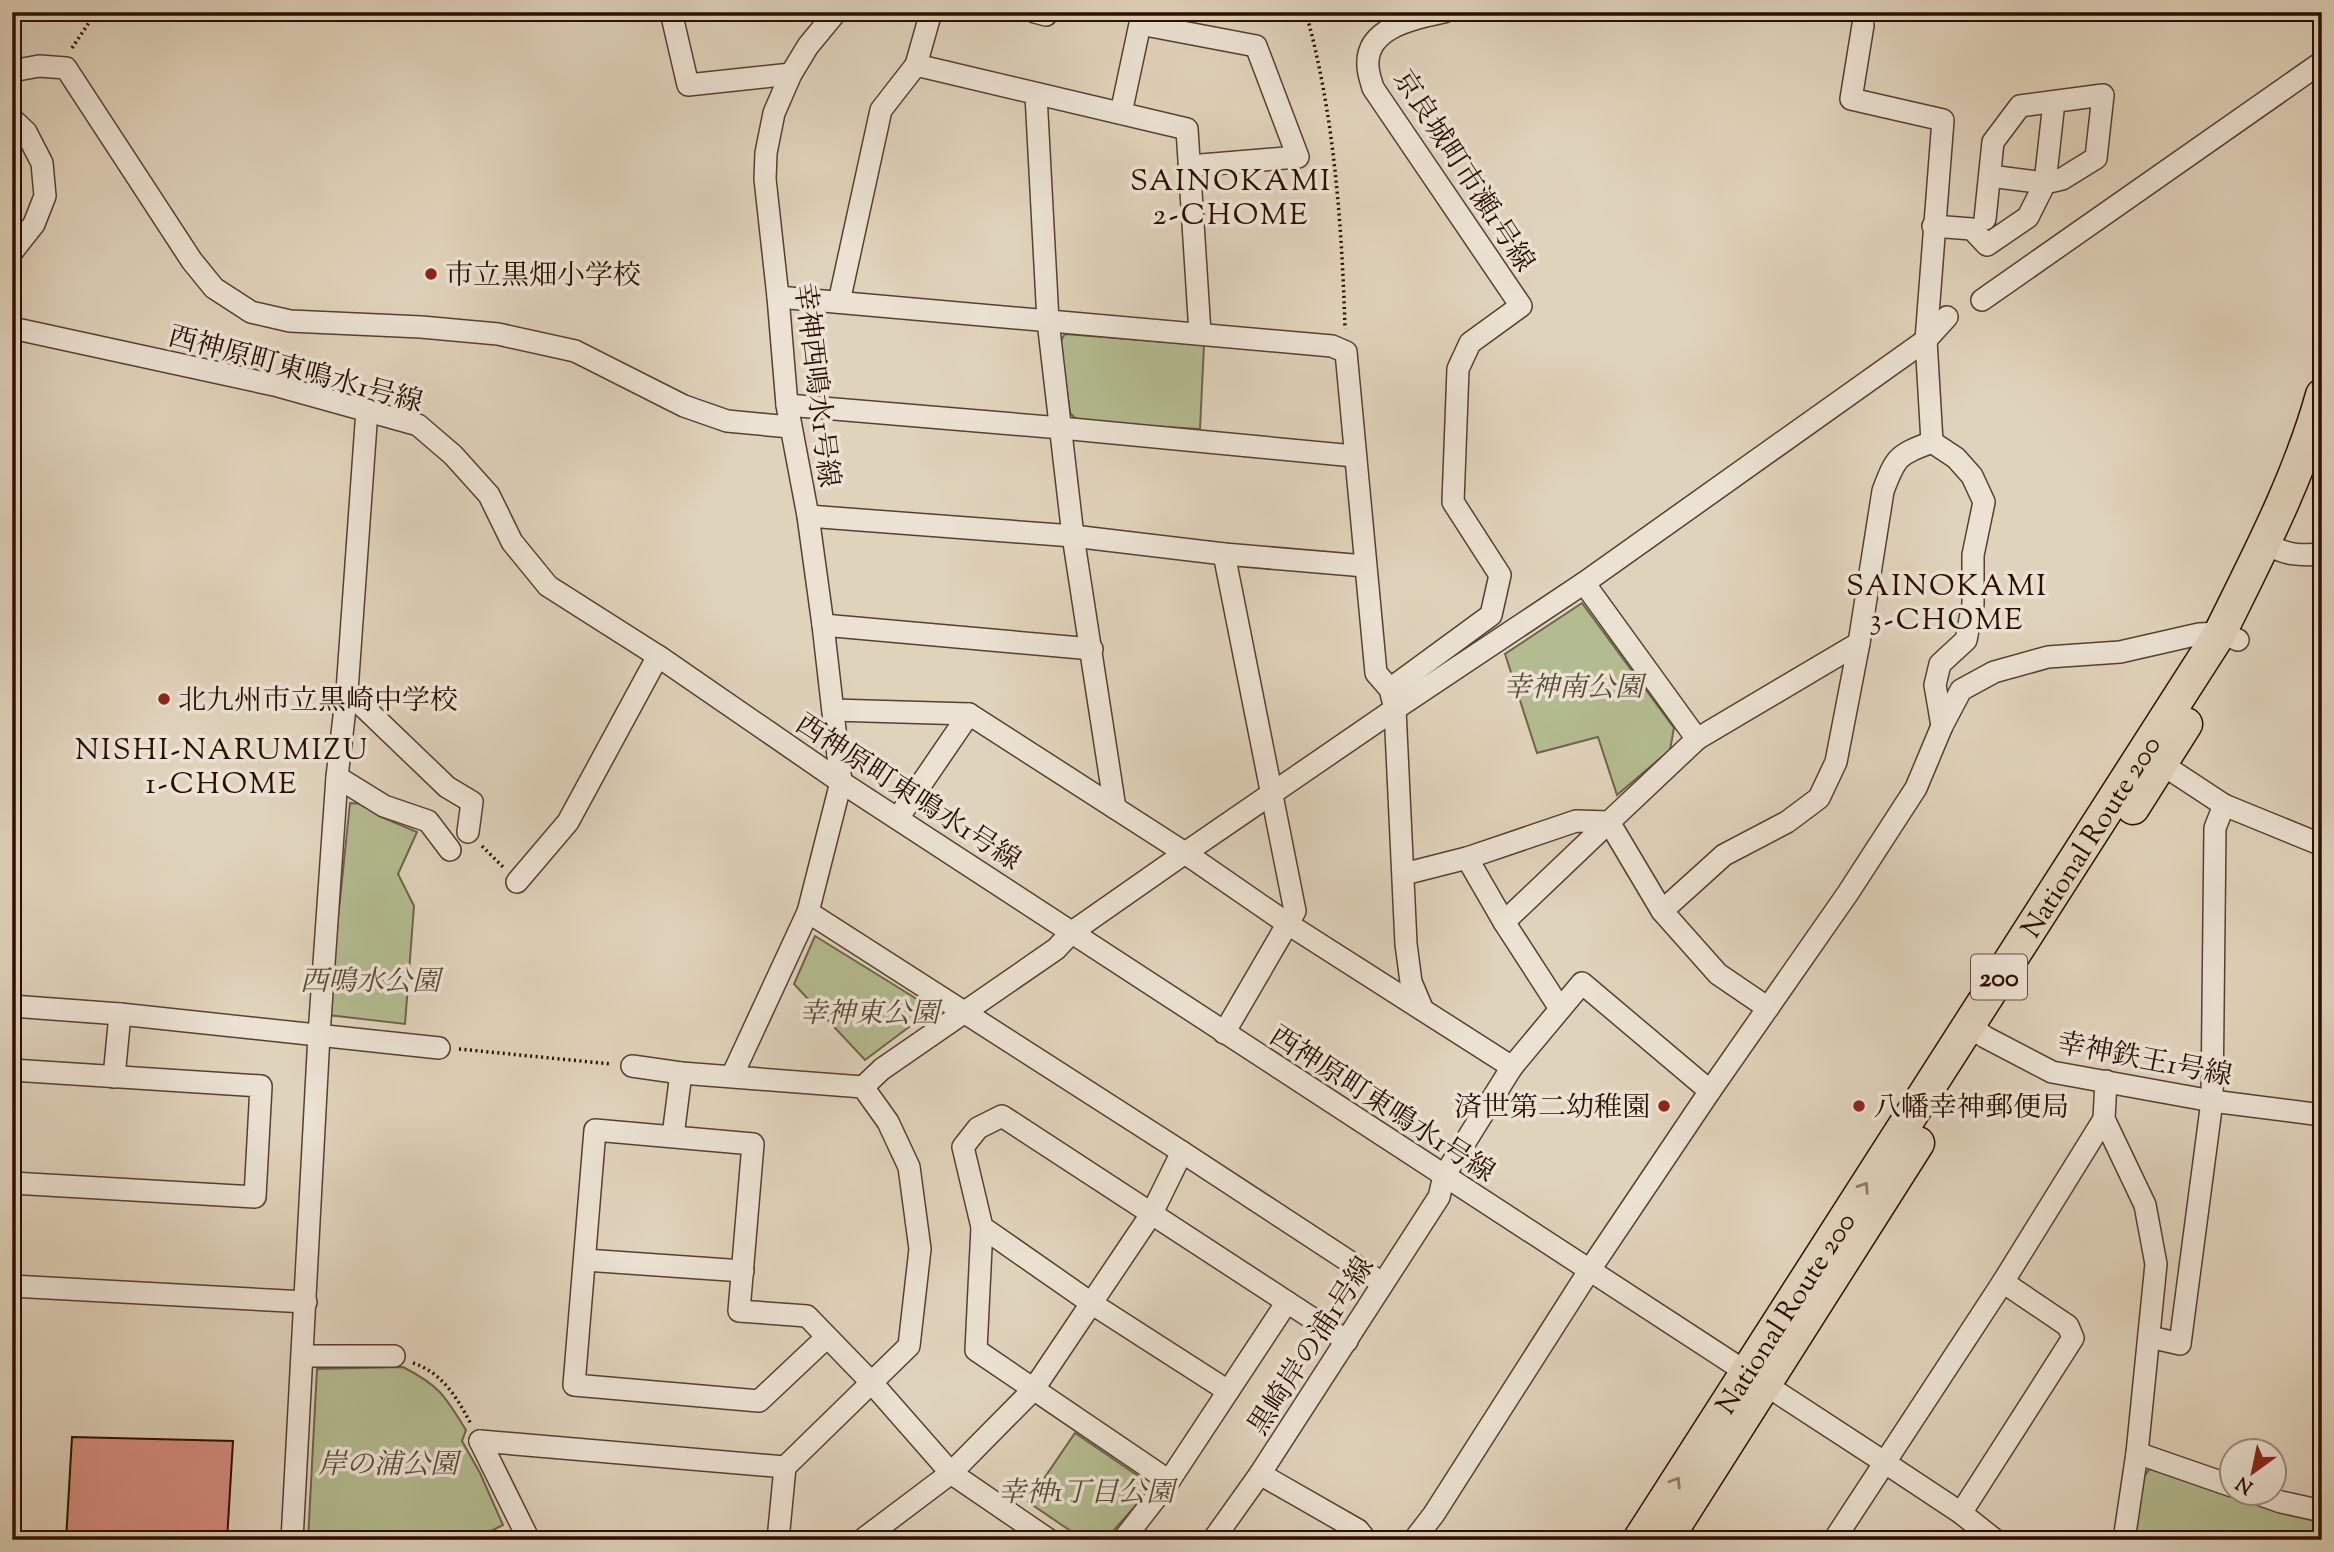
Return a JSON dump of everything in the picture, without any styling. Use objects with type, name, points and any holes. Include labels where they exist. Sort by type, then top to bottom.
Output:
[{"type":"highway","name":"National Route 200","points":[[2274,548],[2322,395]]},
{"type":"highway","name":"National Route 200","points":[[1639,1540],[1755,1378],[2229,637],[2322,459]]},
{"type":"highway","name":"National Route 200","points":[[1666,1540],[1755,1378]]},
{"type":"street","points":[[671,12],[688,85],[791,74]]},
{"type":"street","name":"幸神西鳴水1号線","points":[[836,12],[808,46],[791,74],[774,113],[765,153],[765,179],[787,405],[823,625],[841,782]]},
{"type":"street","points":[[839,302],[881,110],[916,65],[931,12]]},
{"type":"street","name":"京良城町市瀬1号線","points":[[1392,699],[1491,615],[1500,575],[1452,502],[1458,369],[1470,343],[1521,306],[1373,88],[1367,63],[1375,41],[1392,27],[1444,12]]},
{"type":"street","points":[[1121,113],[1140,24],[1256,46],[1298,157],[1189,166]]},
{"type":"street","points":[[1863,25],[1851,99],[1943,120],[1926,340],[1932,442]]},
{"type":"street","points":[[1982,300],[2322,62]]},
{"type":"street","points":[[916,65],[1186,129],[1200,333]]},
{"type":"street","points":[[12,71],[38,66],[66,68],[192,261],[214,288],[251,313],[290,321],[421,327],[498,334],[575,351],[684,406],[727,421],[790,427]]},
{"type":"street","points":[[1035,95],[1048,321],[1073,536],[1115,808]]},
{"type":"street","points":[[1985,219],[1993,142],[2020,106],[2103,95],[2096,158],[2062,179],[2045,183],[1990,176]]},
{"type":"street","points":[[1933,226],[1972,229],[1987,245],[2028,217],[2045,183],[2054,102]]},
{"type":"street","points":[[12,119],[26,132],[42,163],[45,196],[34,224],[12,252]]},
{"type":"street","points":[[778,296],[1332,346],[1346,352],[1376,673],[1392,699],[1406,944],[1411,982],[1422,1008]]},
{"type":"street","points":[[632,1066],[681,1073],[863,1087],[882,1069],[1056,950],[1072,932],[1272,793],[1392,699],[1584,583],[1926,340],[1947,317]]},
{"type":"street","name":"西神原町東鳴水1号線","points":[[12,328],[274,385],[418,425],[453,455],[489,495],[512,542],[548,586],[658,656],[841,782],[1884,1462],[1961,1513],[1995,1540]]},
{"type":"street","points":[[787,405],[1354,456]]},
{"type":"street","points":[[292,1540],[319,1035],[367,411]]},
{"type":"street","points":[[1662,911],[1724,855],[1787,822],[1819,798],[1836,762],[1883,491],[1891,471],[1903,453],[1932,442]]},
{"type":"street","points":[[1932,442],[1956,458],[1972,476],[1984,502],[1973,555],[1973,604],[1966,640],[1940,664],[1935,685],[1942,726]]},
{"type":"street","points":[[807,516],[1073,536],[1223,554],[1365,566]]},
{"type":"street","points":[[2274,548],[2299,556],[2322,554]]},
{"type":"street","points":[[1223,554],[1295,911],[1224,1033]]},
{"type":"street","points":[[1584,583],[1697,739]]},
{"type":"street","points":[[823,625],[1092,649]]},
{"type":"street","points":[[1414,1540],[1434,1514],[1589,1271],[1848,893],[1916,788],[1942,726],[1961,690],[1994,672],[2048,657],[2120,652],[2199,634],[2229,637]]},
{"type":"street","points":[[1504,922],[1697,739],[1858,643]]},
{"type":"street","points":[[517,882],[568,822],[658,656]]},
{"type":"street","points":[[347,691],[447,787],[472,802],[468,832]]},
{"type":"street","points":[[833,710],[969,714],[1185,853],[1288,924],[1512,1067]]},
{"type":"street","points":[[898,818],[969,714]]},
{"type":"street","points":[[2152,757],[2224,805],[2322,845]]},
{"type":"street","points":[[337,777],[384,806],[428,821],[450,850]]},
{"type":"street","points":[[732,1076],[808,912],[841,782]]},
{"type":"street","points":[[2150,1337],[2180,1344],[2212,1101],[2215,828],[2224,805]]},
{"type":"street","points":[[1404,874],[1467,858],[1576,821],[1609,822]]},
{"type":"street","points":[[1609,822],[1662,911],[1718,974],[1768,1007]]},
{"type":"street","points":[[1467,858],[1504,922],[1559,1007]]},
{"type":"street","points":[[808,912],[1382,1283]]},
{"type":"street","name":"黒崎岸の浦1号線","points":[[1213,1540],[1261,1474],[1439,1197],[1444,1176],[1512,1067],[1559,1007],[1582,983],[1710,1091]]},
{"type":"street","points":[[12,1006],[120,1014],[439,1048]]},
{"type":"street","points":[[114,1077],[120,1014]]},
{"type":"street","name":"幸神鉄王1号線","points":[[1977,1031],[2052,1072],[2212,1101],[2322,1115]]},
{"type":"street","points":[[12,1070],[261,1086],[255,1198],[12,1184]]},
{"type":"street","points":[[673,1136],[681,1073]]},
{"type":"street","points":[[2106,1081],[2104,1119],[2145,1205],[2156,1264],[2137,1453],[2124,1540]]},
{"type":"street","points":[[778,1540],[785,1466],[909,1346],[920,1249],[909,1167],[888,1122],[863,1087]]},
{"type":"street","points":[[1169,1481],[976,1350],[982,1227],[963,1147],[978,1128],[1002,1116],[1347,1341]]},
{"type":"street","points":[[1834,1540],[2003,1282],[2104,1119]]},
{"type":"street","points":[[827,1337],[759,1401],[574,1385],[595,1130],[753,1144],[739,1311],[807,1316],[872,1383],[951,1473],[1049,1540]]},
{"type":"street","points":[[862,1540],[951,1473],[1033,1390],[1152,1213],[1182,1152]]},
{"type":"street","points":[[982,1227],[1091,1303],[1228,1391]]},
{"type":"street","points":[[585,1260],[743,1271]]},
{"type":"street","points":[[1961,1513],[2073,1338],[2068,1326],[2003,1282]]},
{"type":"street","points":[[12,1286],[306,1302]]},
{"type":"street","points":[[1123,1540],[1169,1481],[1287,1302]]},
{"type":"street","points":[[303,1356],[394,1356]]},
{"type":"street","points":[[480,1441],[785,1466]]},
{"type":"street","points":[[480,1441],[529,1540]]},
{"type":"street","points":[[2137,1453],[2218,1481]]},
{"type":"street","points":[[1261,1474],[1358,1531],[1366,1540]]},
{"type":"street","points":[[2288,1502],[2322,1511]]},
{"type":"path","points":[[66,68],[74,44],[96,12]]},
{"type":"path","points":[[1314,12],[1306,13],[1320,62],[1338,206],[1346,352]]},
{"type":"path","points":[[468,832],[517,882]]},
{"type":"path","points":[[439,1048],[632,1066]]},
{"type":"path","points":[[394,1356],[425,1367],[453,1390],[480,1441]]},
{"type":"green space","points":[[1065,334],[1204,345],[1200,429],[1079,422],[1070,413],[1060,342]]},
{"type":"green space","name":"幸神南公園","points":[[1582,603],[1674,728],[1670,750],[1617,795],[1598,737],[1537,753],[1505,654]]},
{"type":"green space","name":"西鳴水公園","points":[[350,803],[364,804],[381,817],[417,832],[398,874],[414,906],[405,1024],[328,1015]]},
{"type":"green space","name":"幸神東公園","points":[[815,936],[933,1009],[865,1060],[794,984]]},
{"type":"green space","name":"岸の浦公園","points":[[403,1367],[434,1386],[459,1418],[466,1430],[462,1441],[480,1473],[503,1525],[473,1540],[308,1540],[317,1369]]},
{"type":"green space","name":"幸神1丁目公園","points":[[1075,1433],[1144,1480],[1147,1493],[1105,1540],[1084,1540],[1028,1502]]},
{"type":"green space","points":[[2151,1467],[2218,1488],[2218,1506],[2277,1506],[2322,1520],[2322,1540],[2132,1540],[2143,1478]]},
{"type":"building","points":[[72,1437],[233,1441],[227,1540],[66,1540]]},
{"type":"place","name":"市立黒畑小学校","points":[[431,274]]},
{"type":"place","name":"北九州市立黒崎中学校","points":[[164,699]]},
{"type":"place","name":"済世第二幼稚園","points":[[1664,1106]]},
{"type":"place","name":"八幡幸神郵便局","points":[[1859,1106]]},
{"type":"district","name":"SAINOKAMI 2-CHOME","points":[[1231,197]]},
{"type":"district","name":"SAINOKAMI 3-CHOME","points":[[1947,602]]},
{"type":"district","name":"NISHI-NARUMIZU 1-CHOME","points":[[222,766]]}]
